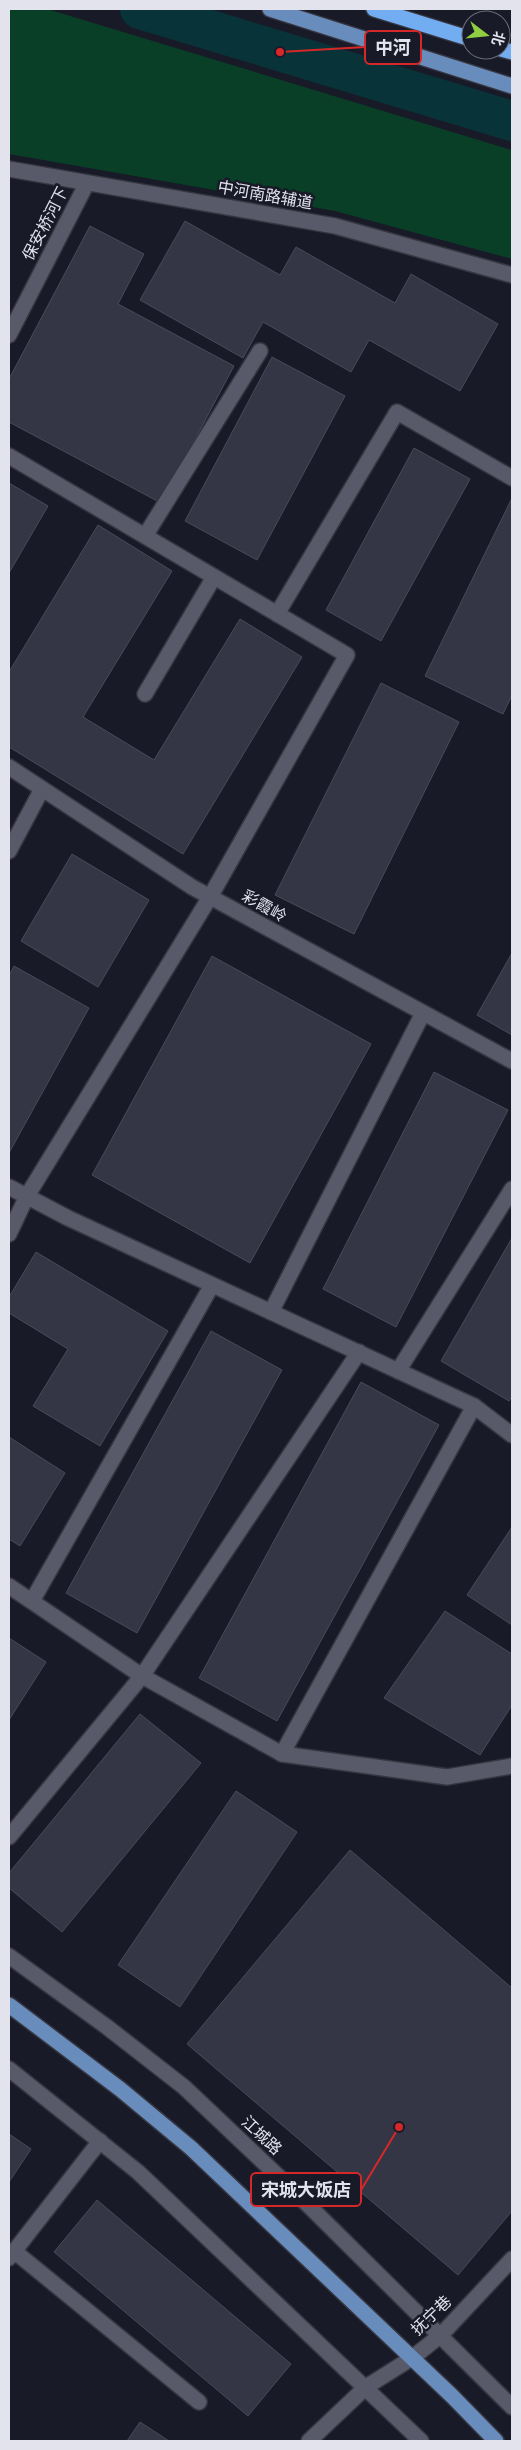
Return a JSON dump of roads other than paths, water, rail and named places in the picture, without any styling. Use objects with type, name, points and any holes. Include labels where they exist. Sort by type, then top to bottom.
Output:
[{"type":"highway","points":[[374,9],[461,36]]},
{"type":"main road","points":[[270,9],[512,86]]},
{"type":"main road","points":[[9,2005],[120,2089],[191,2148],[412,2358],[496,2441]]},
{"type":"street","name":"中河南路辅道","points":[[9,169],[335,226],[512,275]]},
{"type":"street","name":"保安桥河下","points":[[9,335],[87,183]]},
{"type":"street","points":[[145,536],[260,351]]},
{"type":"street","points":[[277,614],[397,412],[512,478]]},
{"type":"street","points":[[9,456],[347,655],[210,897],[27,1196],[9,1234]]},
{"type":"street","points":[[145,694],[214,577]]},
{"type":"street","name":"彩霞岭","points":[[9,768],[192,887],[512,1061]]},
{"type":"street","points":[[9,851],[42,789]]},
{"type":"street","points":[[271,1312],[423,1013]]},
{"type":"street","points":[[9,1187],[68,1218],[474,1406],[512,1435]]},
{"type":"street","points":[[398,1371],[512,1190]]},
{"type":"street","points":[[32,1601],[212,1285]]},
{"type":"street","points":[[9,1837],[142,1676],[359,1352]]},
{"type":"street","points":[[282,1754],[474,1406]]},
{"type":"street","points":[[9,1586],[142,1676],[282,1754],[447,1777],[512,1766]]},
{"type":"street","name":"江城路","points":[[9,1956],[107,2026],[184,2088],[296,2193],[512,2407]]},
{"type":"street","points":[[9,2069],[138,2172],[421,2441]]},
{"type":"street","points":[[100,2141],[11,2255],[198,2402]]},
{"type":"street","name":"抚宁巷","points":[[309,2441],[366,2387],[412,2358],[441,2335],[512,2259]]},
{"type":"waterway","points":[[140,9],[512,121]]},
{"type":"place","name":"中河","points":[[280,52]]},
{"type":"place","name":"宋城大饭店","points":[[399,2127]]}]
